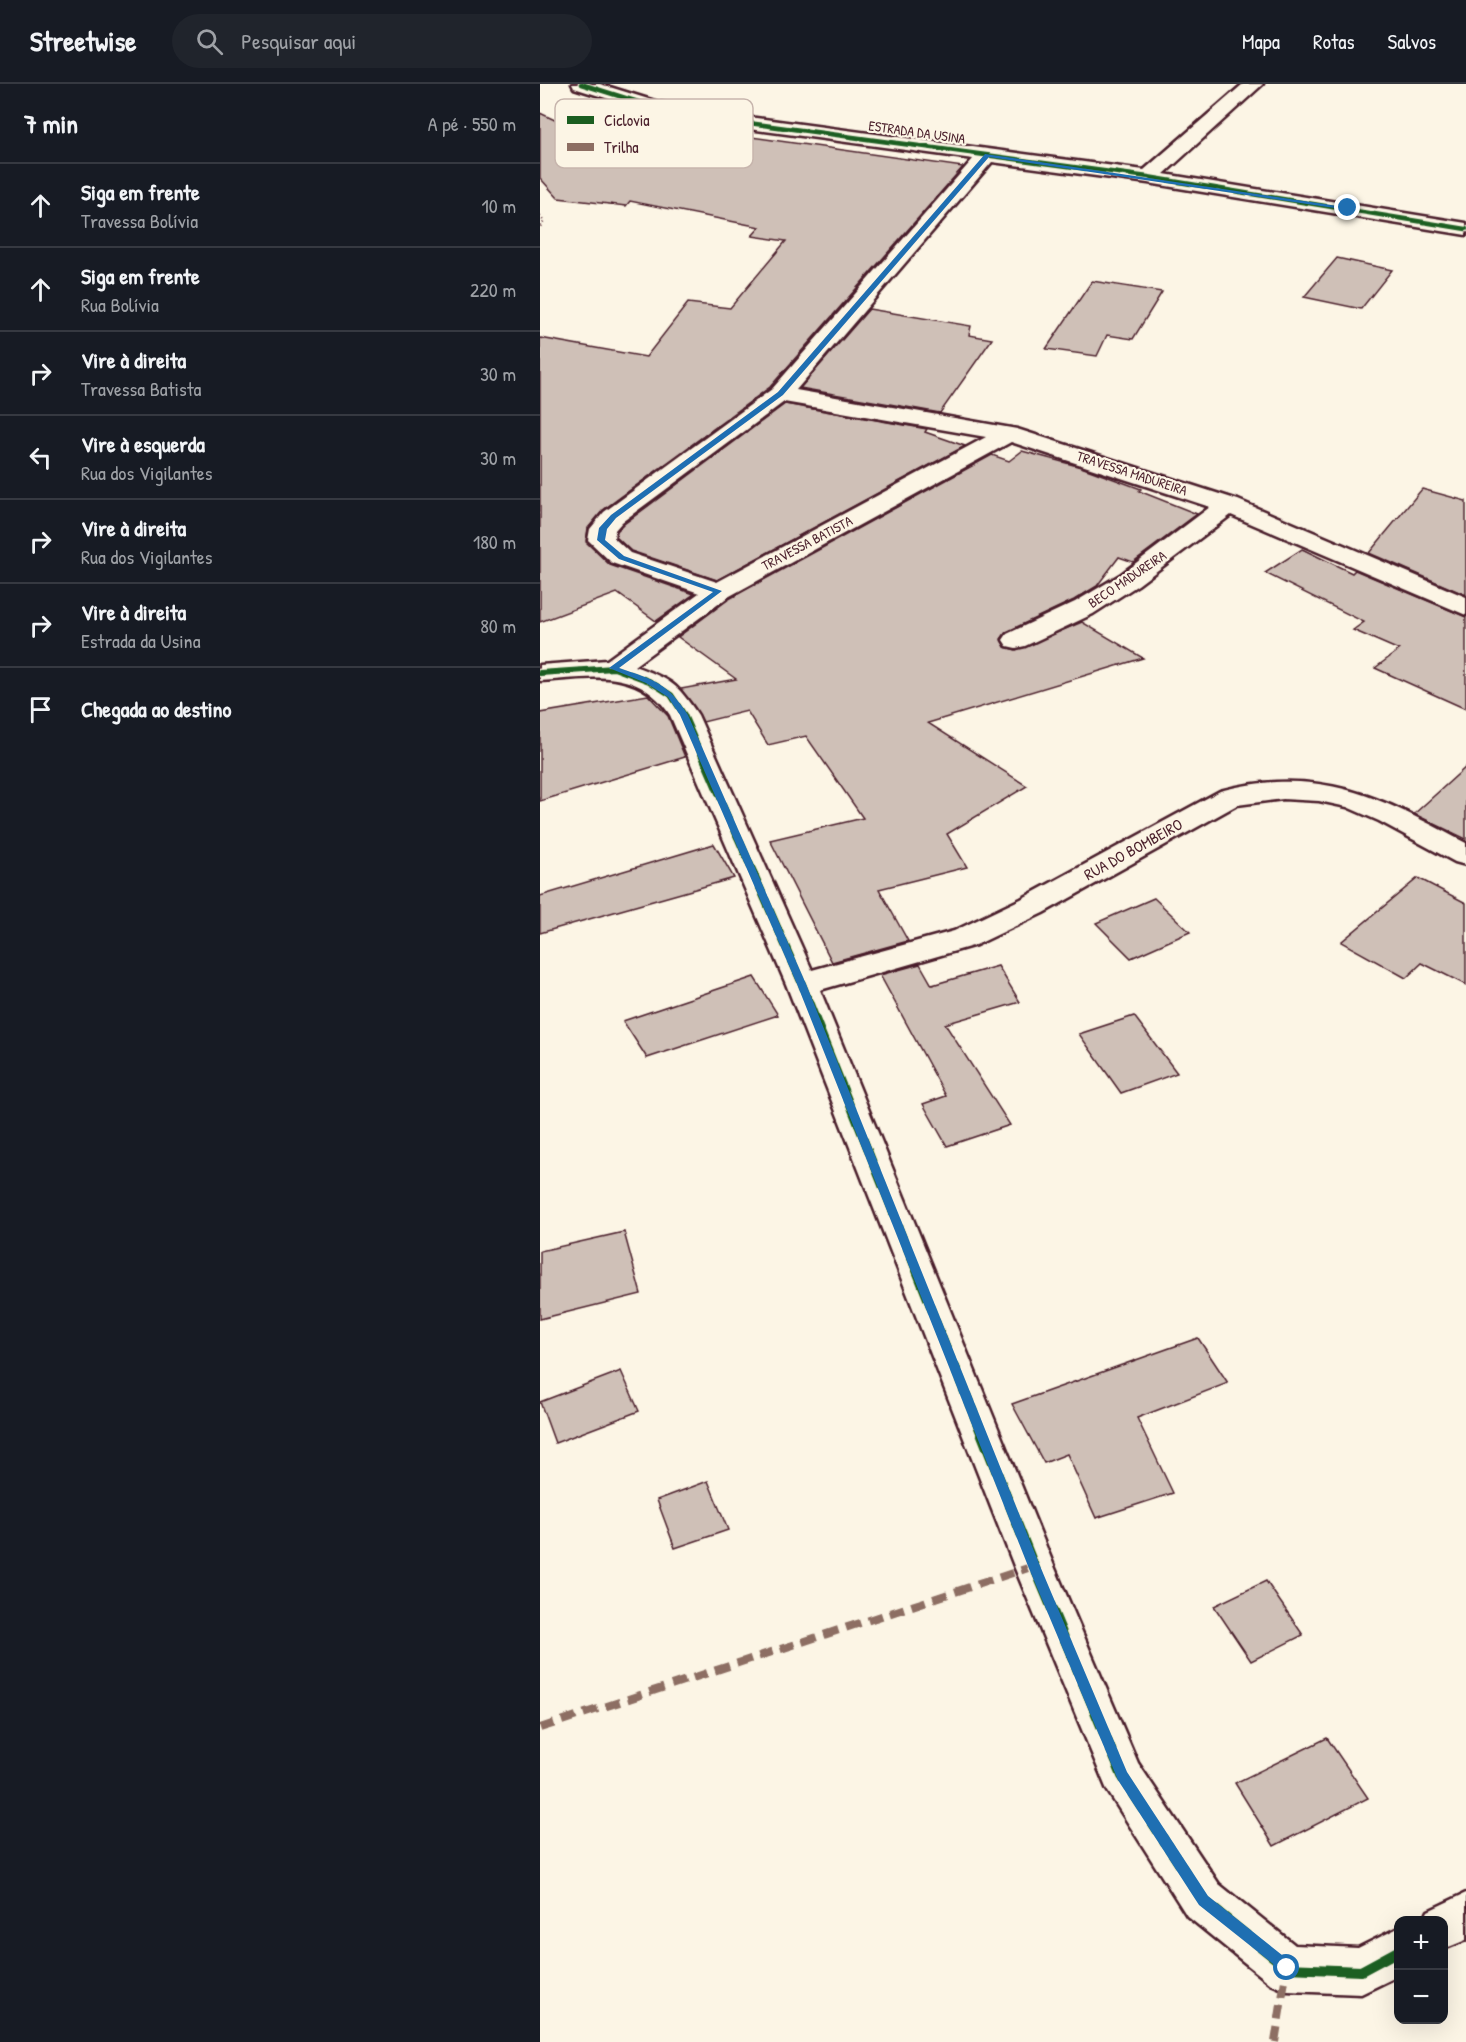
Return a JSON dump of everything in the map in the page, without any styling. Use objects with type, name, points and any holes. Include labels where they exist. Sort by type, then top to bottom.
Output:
[{"type":"street","name":"ESTRADA DA USINA","points":[[581,84],[629,99]]},
{"type":"street","points":[[1148,177],[1254,84]]},
{"type":"street","name":"ESTRADA DA USINA","points":[[753,124],[1148,177],[1466,229]]},
{"type":"street","points":[[719,591],[621,558],[601,540],[603,528],[613,517],[780,394],[987,155]]},
{"type":"street","name":"TRAVESSA MADUREIRA","points":[[780,394],[1009,434],[1229,505],[1466,607]]},
{"type":"street","name":"TRAVESSA BATISTA","points":[[614,668],[719,591],[1009,434]]},
{"type":"street","name":"BECO MADUREIRA","points":[[1016,640],[1084,608],[1129,580],[1229,505]]},
{"type":"street","points":[[540,673],[614,668],[649,681],[671,695],[684,715],[802,984],[1034,1566],[1122,1776],[1203,1900],[1287,1968],[1361,1971],[1394,1953]]},
{"type":"street","name":"RUA DO BOMBEIRO","points":[[802,984],[965,938],[1032,906],[1230,797],[1283,790],[1319,792],[1355,800],[1389,814],[1466,855]]},
{"type":"street","points":[[1448,1924],[1466,1915]]},
{"type":"path","points":[[540,216],[544,222],[540,227]]},
{"type":"building","points":[[540,113],[555,120],[555,168],[753,168],[753,137],[963,167],[770,387],[603,510],[588,528],[586,542],[610,565],[694,594],[656,621],[617,593],[540,622],[540,338],[646,357],[688,303],[730,308],[786,241],[752,236],[760,227],[630,201],[626,206],[558,198],[540,178]]},
{"type":"building","points":[[1337,258],[1392,270],[1361,309],[1304,297]]},
{"type":"building","points":[[1092,281],[1162,292],[1133,339],[1107,335],[1097,356],[1046,349]]},
{"type":"building","points":[[869,309],[971,326],[969,335],[992,339],[940,413],[800,388]]},
{"type":"building","points":[[785,404],[927,429],[925,432],[965,446],[717,580],[631,551],[616,537],[617,531],[624,524]]},
{"type":"building","points":[[1022,451],[1081,467],[1141,489],[1139,491],[1197,514],[1133,562],[1119,557],[1097,586],[1074,600],[1006,632],[1001,639],[1005,647],[1016,650],[1082,622],[1143,658],[928,723],[1027,786],[947,834],[967,867],[879,889],[908,941],[832,962],[770,840],[863,818],[806,736],[768,745],[747,711],[703,722],[681,689],[736,679],[678,637],[729,599],[992,455],[1009,461]]},
{"type":"building","points":[[1422,489],[1466,501],[1466,595],[1369,553]]},
{"type":"building","points":[[1302,549],[1352,573],[1355,570],[1466,617],[1466,709],[1375,668],[1399,650],[1353,630],[1364,622],[1265,573]]},
{"type":"building","points":[[648,695],[668,716],[685,757],[540,801],[540,713]]},
{"type":"building","points":[[1466,767],[1466,839],[1414,814]]},
{"type":"building","points":[[714,844],[734,878],[540,933],[540,896]]},
{"type":"building","points":[[1418,878],[1466,903],[1466,985],[1422,963],[1406,978],[1341,942]]},
{"type":"building","points":[[1154,898],[1190,932],[1131,958],[1096,923]]},
{"type":"building","points":[[920,964],[932,985],[998,966],[1020,1002],[945,1024],[1010,1125],[947,1146],[923,1104],[946,1096],[880,975]]},
{"type":"building","points":[[754,977],[778,1015],[647,1058],[623,1021]]},
{"type":"building","points":[[1134,1016],[1177,1073],[1121,1093],[1079,1034]]},
{"type":"building","points":[[624,1232],[641,1294],[540,1319],[540,1251]]},
{"type":"building","points":[[1198,1338],[1228,1383],[1137,1418],[1173,1493],[1096,1518],[1067,1454],[1044,1463],[1012,1404]]},
{"type":"building","points":[[621,1371],[639,1411],[555,1443],[540,1402]]},
{"type":"building","points":[[708,1481],[728,1530],[675,1548],[657,1500]]},
{"type":"building","points":[[1266,1581],[1303,1635],[1251,1661],[1214,1606]]},
{"type":"building","points":[[1327,1738],[1368,1798],[1274,1846],[1235,1783]]},
{"type":"marked path","points":[[540,1728],[1034,1566]]},
{"type":"marked path","points":[[1275,2042],[1287,1968]]},
{"type":"cycle path","points":[[581,84],[629,99]]},
{"type":"cycle path","points":[[753,124],[1148,177],[1466,229]]},
{"type":"cycle path","points":[[540,673],[614,668],[649,681],[671,695],[684,715],[802,984],[1034,1566],[1122,1776],[1203,1900],[1287,1968],[1361,1971],[1394,1953]]},
{"type":"route","points":[[1287,1968],[1203,1900],[1122,1776],[1034,1566],[802,984],[684,715],[671,695],[649,681],[614,668],[719,591],[621,558],[601,540],[603,528],[613,517],[780,394],[987,155],[1348,208]]}]
